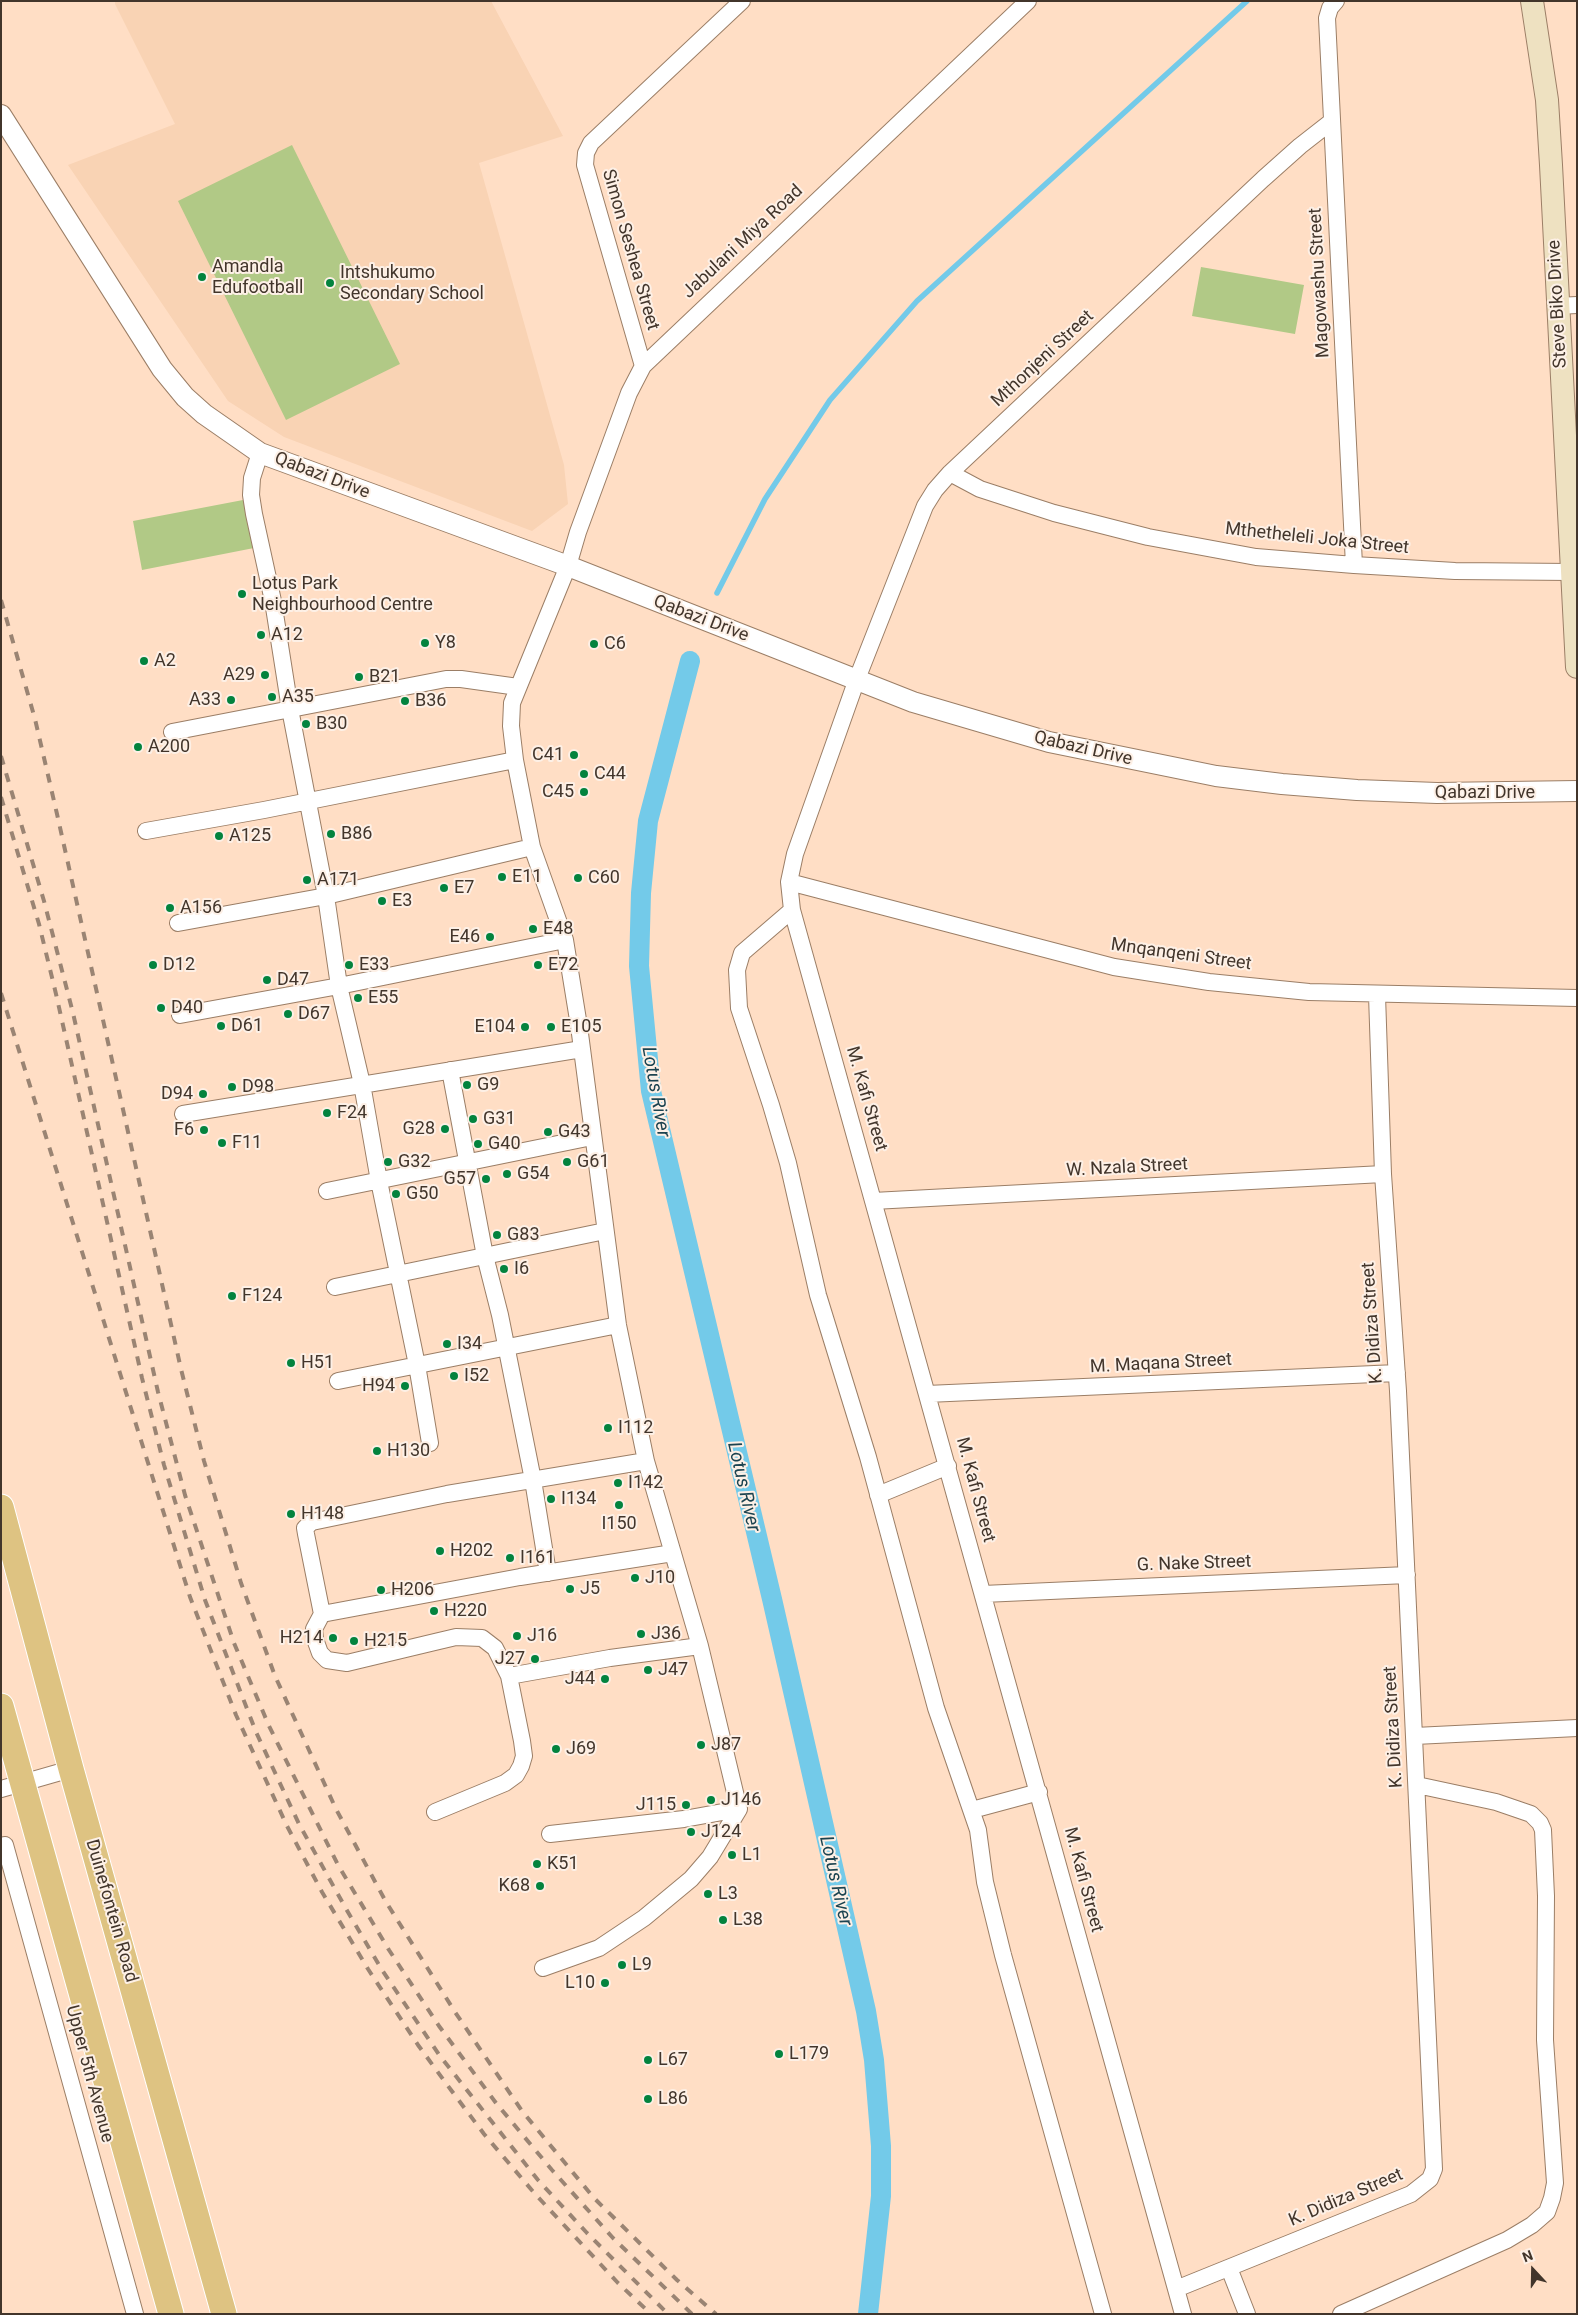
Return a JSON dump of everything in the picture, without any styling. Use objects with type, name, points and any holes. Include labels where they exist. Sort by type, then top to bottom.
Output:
[{"type":"main road","name":"Steve Biko Drive","points":[[1532,1],[1547,100],[1567,306],[1572,572],[1577,667]]},
{"type":"main road","name":"Duinefontein Road","points":[[1,1507],[71,1769],[224,2314]]},
{"type":"main road","points":[[1,1706],[12,1786],[171,2314]]},
{"type":"street","name":"Simon Seshea Street","points":[[643,366],[585,165],[586,153],[591,143],[742,1]]},
{"type":"street","name":"Jabulani Miya Road","points":[[739,1809],[700,1646],[646,1461],[618,1325],[582,1049],[565,940],[532,847],[515,760],[510,714],[518,687],[568,566],[626,402],[643,366],[1028,1]]},
{"type":"street","name":"Magowashu Street","points":[[1336,1],[1330,8],[1327,18],[1354,565]]},
{"type":"street","name":"Qabazi Drive","points":[[1,114],[162,369],[185,397],[204,414],[260,453],[568,566],[913,702],[1048,742],[1216,776],[1356,790],[1437,793],[1577,791]]},
{"type":"street","name":"Mthonjeni Street","points":[[857,679],[925,506],[950,473],[1292,152],[1332,121]]},
{"type":"street","points":[[260,453],[252,478],[251,495],[273,601],[306,800],[326,896],[339,986],[362,1084],[379,1181],[417,1365],[430,1443]]},
{"type":"street","name":"Mthetheleli Joka Street","points":[[950,473],[980,489],[1054,514],[1148,537],[1256,556],[1354,565],[1455,571],[1572,572]]},
{"type":"street","points":[[172,732],[446,680],[461,679],[518,687]]},
{"type":"street","name":"M. Kafi Street","points":[[857,679],[795,854],[789,882],[792,910],[1183,2314]]},
{"type":"street","points":[[146,831],[515,760]]},
{"type":"street","points":[[178,923],[326,896],[532,847]]},
{"type":"street","name":"Mnqanqeni Street","points":[[789,882],[1114,967],[1209,982],[1309,992],[1377,995],[1577,998]]},
{"type":"street","points":[[792,910],[742,953],[737,970],[739,1008],[772,1105],[798,1206],[818,1295],[878,1495],[936,1708],[972,1810],[981,1846],[985,1882],[1003,1955],[1103,2314]]},
{"type":"street","points":[[180,1016],[565,940]]},
{"type":"street","name":"K. Didiza Street","points":[[1176,2289],[1411,2194],[1430,2179],[1434,2169],[1415,1736],[1397,1373],[1384,1174],[1377,995]]},
{"type":"street","points":[[183,1114],[582,1049]]},
{"type":"street","points":[[450,1070],[485,1256],[506,1346],[533,1480],[548,1573]]},
{"type":"street","points":[[326,1191],[592,1136]]},
{"type":"street","name":"W. Nzala Street","points":[[874,1201],[1384,1174]]},
{"type":"street","points":[[335,1287],[605,1231]]},
{"type":"street","points":[[338,1381],[618,1325]]},
{"type":"street","name":"M. Maqana Street","points":[[928,1394],[1397,1373]]},
{"type":"street","points":[[436,1812],[505,1783],[516,1775],[521,1766],[524,1756],[522,1741],[509,1676],[490,1642],[472,1637],[439,1641],[347,1663],[336,1663],[327,1660],[320,1653],[315,1638],[314,1629],[322,1614],[306,1528],[312,1522],[533,1480],[646,1461]]},
{"type":"street","points":[[878,1495],[948,1466]]},
{"type":"street","points":[[322,1614],[548,1573],[673,1553]]},
{"type":"street","name":"G. Nake Street","points":[[983,1594],[1407,1575]]},
{"type":"street","points":[[509,1676],[610,1658],[700,1646]]},
{"type":"street","points":[[1415,1736],[1577,1728]]},
{"type":"street","points":[[12,1786],[71,1769]]},
{"type":"street","points":[[1341,2314],[1507,2240],[1532,2225],[1547,2212],[1552,2198],[1554,2183],[1545,2040],[1546,1896],[1543,1830],[1540,1823],[1531,1814],[1496,1802],[1417,1785]]},
{"type":"street","points":[[972,1810],[1039,1792]]},
{"type":"street","points":[[550,1834],[684,1819],[739,1809]]},
{"type":"street","points":[[543,1968],[599,1948],[620,1936],[644,1918],[691,1879],[710,1858],[739,1809]]},
{"type":"street","name":"Upper 5th Avenue","points":[[5,1845],[135,2314]]},
{"type":"street","points":[[1229,2268],[1247,2314]]},
{"type":"shaded area","name":"Intshukumo Secondary School","points":[[115,1],[491,1],[563,136],[479,163],[564,465],[568,504],[532,531],[284,437],[228,401],[68,165],[175,124]]},
{"type":"green space","points":[[292,145],[400,364],[286,420],[178,201]]},
{"type":"green space","points":[[1201,267],[1304,285],[1295,334],[1192,316]]},
{"type":"green space","points":[[243,500],[254,548],[142,570],[133,521]]},
{"type":"waterway","points":[[717,593],[765,499],[830,400],[917,301],[1247,1]]},
{"type":"waterway","name":"Lotus River","points":[[690,661],[648,821],[641,893],[639,966],[651,1091],[772,1599],[866,2011],[874,2060],[881,2146],[881,2196],[868,2314]]},
{"type":"railway","points":[[1,600],[35,719],[181,1369],[204,1461],[241,1583],[275,1676],[336,1809],[386,1902],[455,2012],[522,2111],[594,2198],[677,2280],[716,2314]]},
{"type":"railway","points":[[1,756],[44,901],[73,1013],[158,1392],[185,1495],[234,1643],[269,1726],[338,1865],[389,1950],[439,2026],[496,2103],[552,2170],[613,2238],[692,2314]]},
{"type":"railway","points":[[1,797],[39,924],[142,1378],[164,1465],[205,1600],[256,1732],[299,1824],[345,1907],[382,1970],[440,2056],[538,2180],[587,2233],[668,2314]]},
{"type":"railway","points":[[1,993],[190,1597],[236,1715],[287,1826],[322,1892],[368,1969],[418,2045],[451,2090],[484,2134],[536,2195],[618,2283],[651,2314]]},
{"type":"place","name":"Amandla Edufootball","points":[[202,277]]},
{"type":"place","name":"Intshukumo Secondary School","points":[[330,283]]},
{"type":"place","name":"Lotus Park Neighbourhood Centre","points":[[242,594]]},
{"type":"place","name":"A12","points":[[261,635]]},
{"type":"place","name":"Y8","points":[[425,643]]},
{"type":"place","name":"C6","points":[[594,644]]},
{"type":"place","name":"A2","points":[[144,661]]},
{"type":"place","name":"A29","points":[[265,675]]},
{"type":"place","name":"B21","points":[[359,677]]},
{"type":"place","name":"A35","points":[[272,697]]},
{"type":"place","name":"A33","points":[[231,700]]},
{"type":"place","name":"B36","points":[[405,701]]},
{"type":"place","name":"B30","points":[[306,724]]},
{"type":"place","name":"A200","points":[[138,747]]},
{"type":"place","name":"C41","points":[[574,755]]},
{"type":"place","name":"C44","points":[[584,774]]},
{"type":"place","name":"C45","points":[[584,792]]},
{"type":"place","name":"B86","points":[[331,834]]},
{"type":"place","name":"A125","points":[[219,836]]},
{"type":"place","name":"E11","points":[[502,877]]},
{"type":"place","name":"C60","points":[[578,878]]},
{"type":"place","name":"A171","points":[[307,880]]},
{"type":"place","name":"E7","points":[[444,888]]},
{"type":"place","name":"E3","points":[[382,901]]},
{"type":"place","name":"A156","points":[[170,908]]},
{"type":"place","name":"E48","points":[[533,929]]},
{"type":"place","name":"E46","points":[[490,937]]},
{"type":"place","name":"D12","points":[[153,965]]},
{"type":"place","name":"E33","points":[[349,965]]},
{"type":"place","name":"E72","points":[[538,965]]},
{"type":"place","name":"D47","points":[[267,980]]},
{"type":"place","name":"E55","points":[[358,998]]},
{"type":"place","name":"D40","points":[[161,1008]]},
{"type":"place","name":"D67","points":[[288,1014]]},
{"type":"place","name":"D61","points":[[221,1026]]},
{"type":"place","name":"E104","points":[[525,1027]]},
{"type":"place","name":"E105","points":[[551,1027]]},
{"type":"place","name":"G9","points":[[467,1085]]},
{"type":"place","name":"D98","points":[[232,1087]]},
{"type":"place","name":"D94","points":[[203,1094]]},
{"type":"place","name":"F24","points":[[327,1113]]},
{"type":"place","name":"G31","points":[[473,1119]]},
{"type":"place","name":"G28","points":[[445,1129]]},
{"type":"place","name":"F6","points":[[204,1130]]},
{"type":"place","name":"G43","points":[[548,1132]]},
{"type":"place","name":"F11","points":[[222,1143]]},
{"type":"place","name":"G40","points":[[478,1144]]},
{"type":"place","name":"G32","points":[[388,1162]]},
{"type":"place","name":"G61","points":[[567,1162]]},
{"type":"place","name":"G54","points":[[507,1174]]},
{"type":"place","name":"G57","points":[[486,1179]]},
{"type":"place","name":"G50","points":[[396,1194]]},
{"type":"place","name":"G83","points":[[497,1235]]},
{"type":"place","name":"I6","points":[[504,1269]]},
{"type":"place","name":"F124","points":[[232,1296]]},
{"type":"place","name":"I34","points":[[447,1344]]},
{"type":"place","name":"H51","points":[[291,1363]]},
{"type":"place","name":"I52","points":[[454,1376]]},
{"type":"place","name":"H94","points":[[405,1386]]},
{"type":"place","name":"I112","points":[[608,1428]]},
{"type":"place","name":"H130","points":[[377,1451]]},
{"type":"place","name":"I142","points":[[618,1483]]},
{"type":"place","name":"I134","points":[[551,1499]]},
{"type":"place","name":"I150","points":[[619,1505]]},
{"type":"place","name":"H148","points":[[291,1514]]},
{"type":"place","name":"H202","points":[[440,1551]]},
{"type":"place","name":"I161","points":[[510,1558]]},
{"type":"place","name":"J10","points":[[635,1578]]},
{"type":"place","name":"J5","points":[[570,1589]]},
{"type":"place","name":"H206","points":[[381,1590]]},
{"type":"place","name":"H220","points":[[434,1611]]},
{"type":"place","name":"J36","points":[[641,1634]]},
{"type":"place","name":"J16","points":[[517,1636]]},
{"type":"place","name":"H214","points":[[333,1638]]},
{"type":"place","name":"H215","points":[[354,1641]]},
{"type":"place","name":"J27","points":[[535,1659]]},
{"type":"place","name":"J47","points":[[648,1670]]},
{"type":"place","name":"J44","points":[[605,1679]]},
{"type":"place","name":"J87","points":[[701,1745]]},
{"type":"place","name":"J69","points":[[556,1749]]},
{"type":"place","name":"J146","points":[[711,1800]]},
{"type":"place","name":"J115","points":[[686,1805]]},
{"type":"place","name":"J124","points":[[691,1832]]},
{"type":"place","name":"L1","points":[[732,1855]]},
{"type":"place","name":"K51","points":[[537,1864]]},
{"type":"place","name":"K68","points":[[540,1886]]},
{"type":"place","name":"L3","points":[[708,1894]]},
{"type":"place","name":"L38","points":[[723,1920]]},
{"type":"place","name":"L9","points":[[622,1965]]},
{"type":"place","name":"L10","points":[[605,1983]]},
{"type":"place","name":"L179","points":[[779,2054]]},
{"type":"place","name":"L67","points":[[648,2060]]},
{"type":"place","name":"L86","points":[[648,2099]]}]
